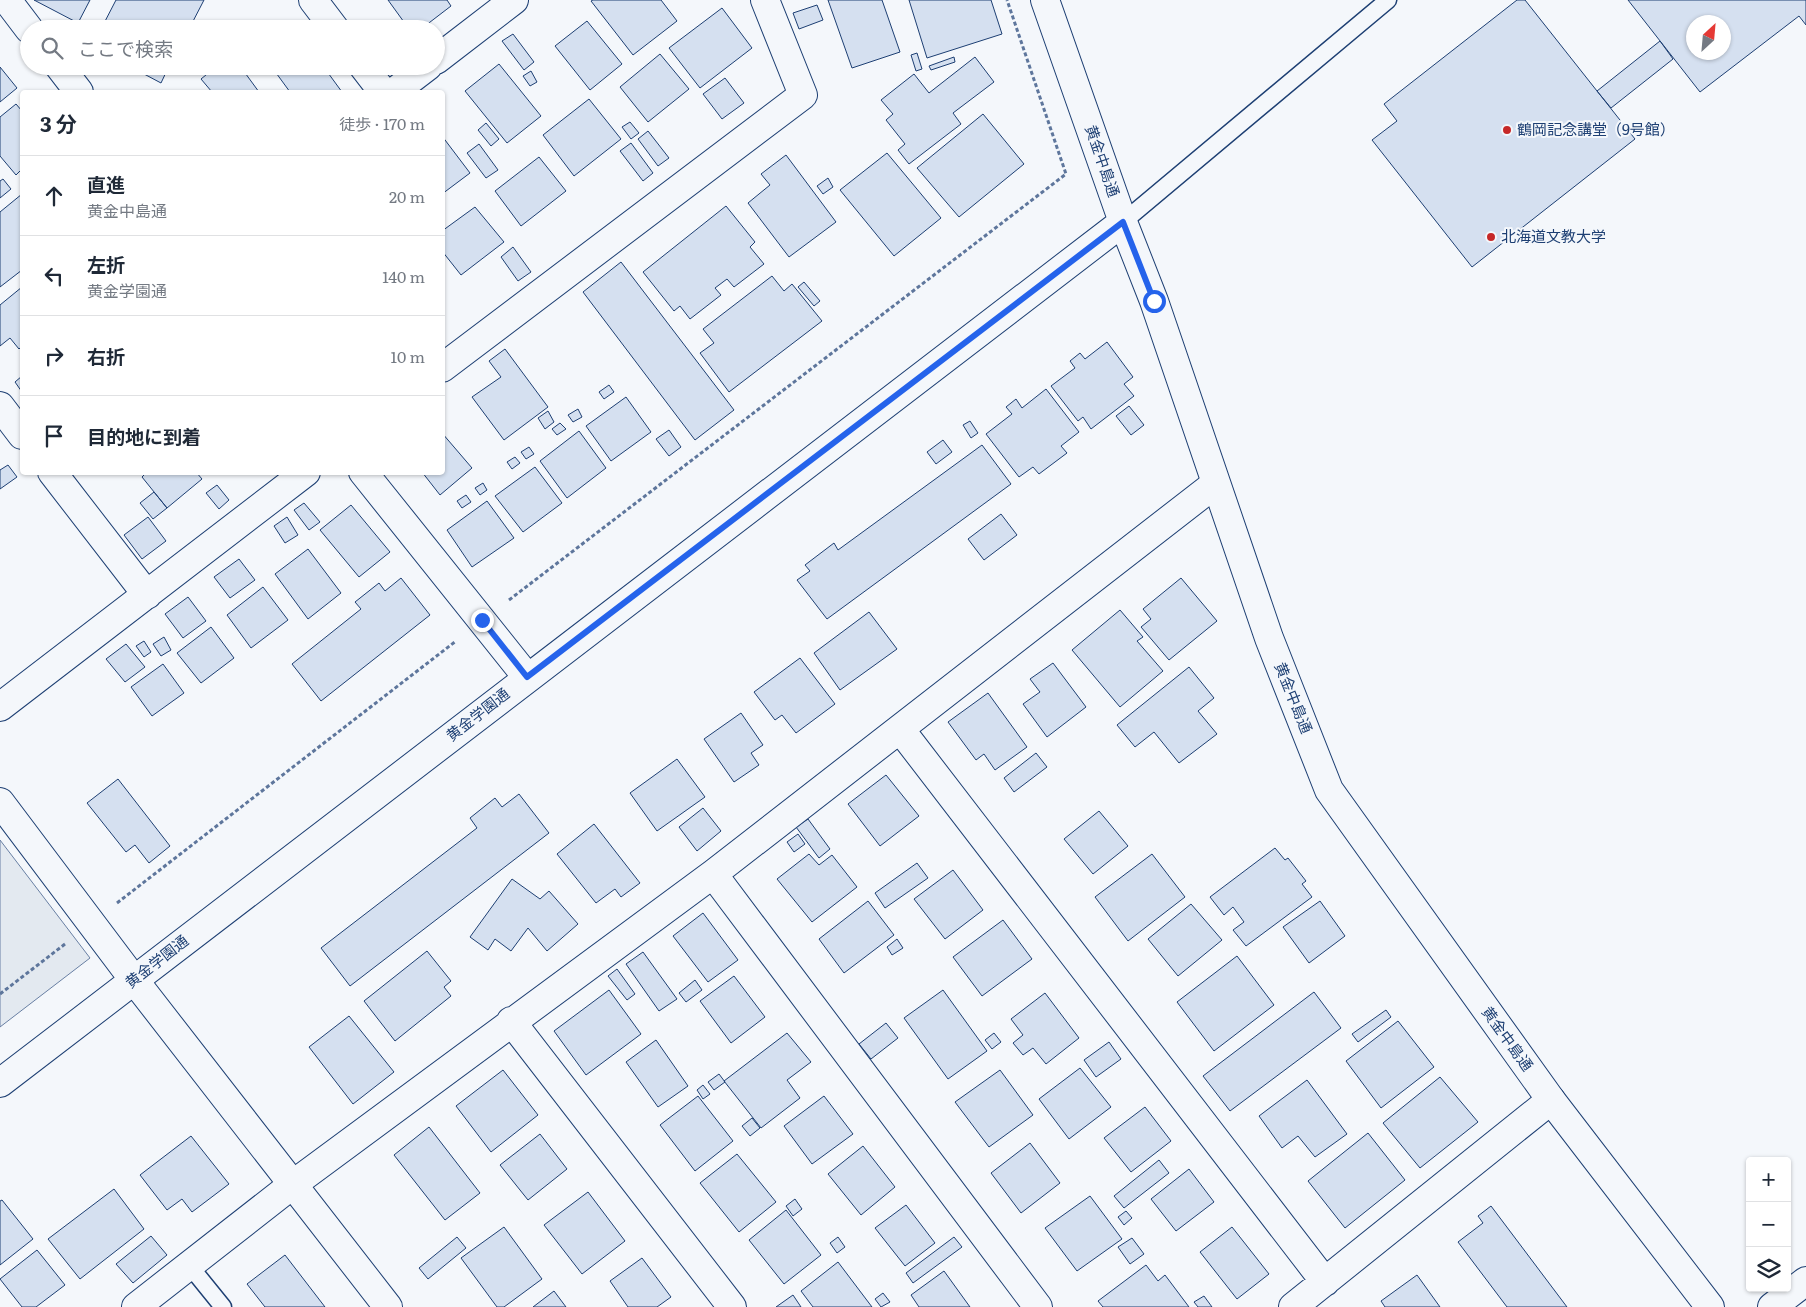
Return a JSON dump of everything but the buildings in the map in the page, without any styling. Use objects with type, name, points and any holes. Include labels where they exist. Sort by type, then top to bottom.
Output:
[{"type":"street","points":[[7,0],[22,20]]},
{"type":"street","points":[[313,0],[327,20]]},
{"type":"street","points":[[445,53],[514,0]]},
{"type":"street","points":[[445,366],[803,96],[766,0]]},
{"type":"street","name":"黄金中島通","points":[[1045,0],[1123,222],[1154,301],[1269,638],[1329,790],[1551,1100],[1710,1307]]},
{"type":"street","points":[[66,75],[77,90]]},
{"type":"street","points":[[370,75],[381,90]]},
{"type":"street","points":[[397,90],[416,75]]},
{"type":"street","name":"黄金学園通","points":[[0,1083],[527,677],[1123,222]]},
{"type":"street","points":[[0,406],[20,432]]},
{"type":"street","points":[[54,475],[147,594]]},
{"type":"street","points":[[0,707],[302,475]]},
{"type":"street","points":[[365,475],[527,677]]},
{"type":"street","points":[[136,1307],[292,1185],[713,874],[1215,484]]},
{"type":"street","points":[[900,729],[1325,1282]]},
{"type":"street","points":[[0,802],[134,980],[388,1307]]},
{"type":"street","points":[[713,874],[1038,1307]]},
{"type":"street","points":[[512,1021],[732,1307]]},
{"type":"street","points":[[1293,1307],[1551,1100]]},
{"type":"street","points":[[1772,1307],[1806,1281]]},
{"type":"lane","points":[[1123,222],[1388,0]]},
{"type":"lane","points":[[189,1265],[223,1307]]},
{"type":"path","points":[[1,992],[482,620],[1066,174],[1007,0]]},
{"type":"shaded area","points":[[0,840],[90,958],[0,1027]]},
{"type":"place","name":"鶴岡記念講堂（9号館）","points":[[1507,130]]},
{"type":"place","name":"北海道文教大学","points":[[1491,237]]},
{"type":"route","points":[[482,620],[527,677],[1123,222],[1154,301]]}]
